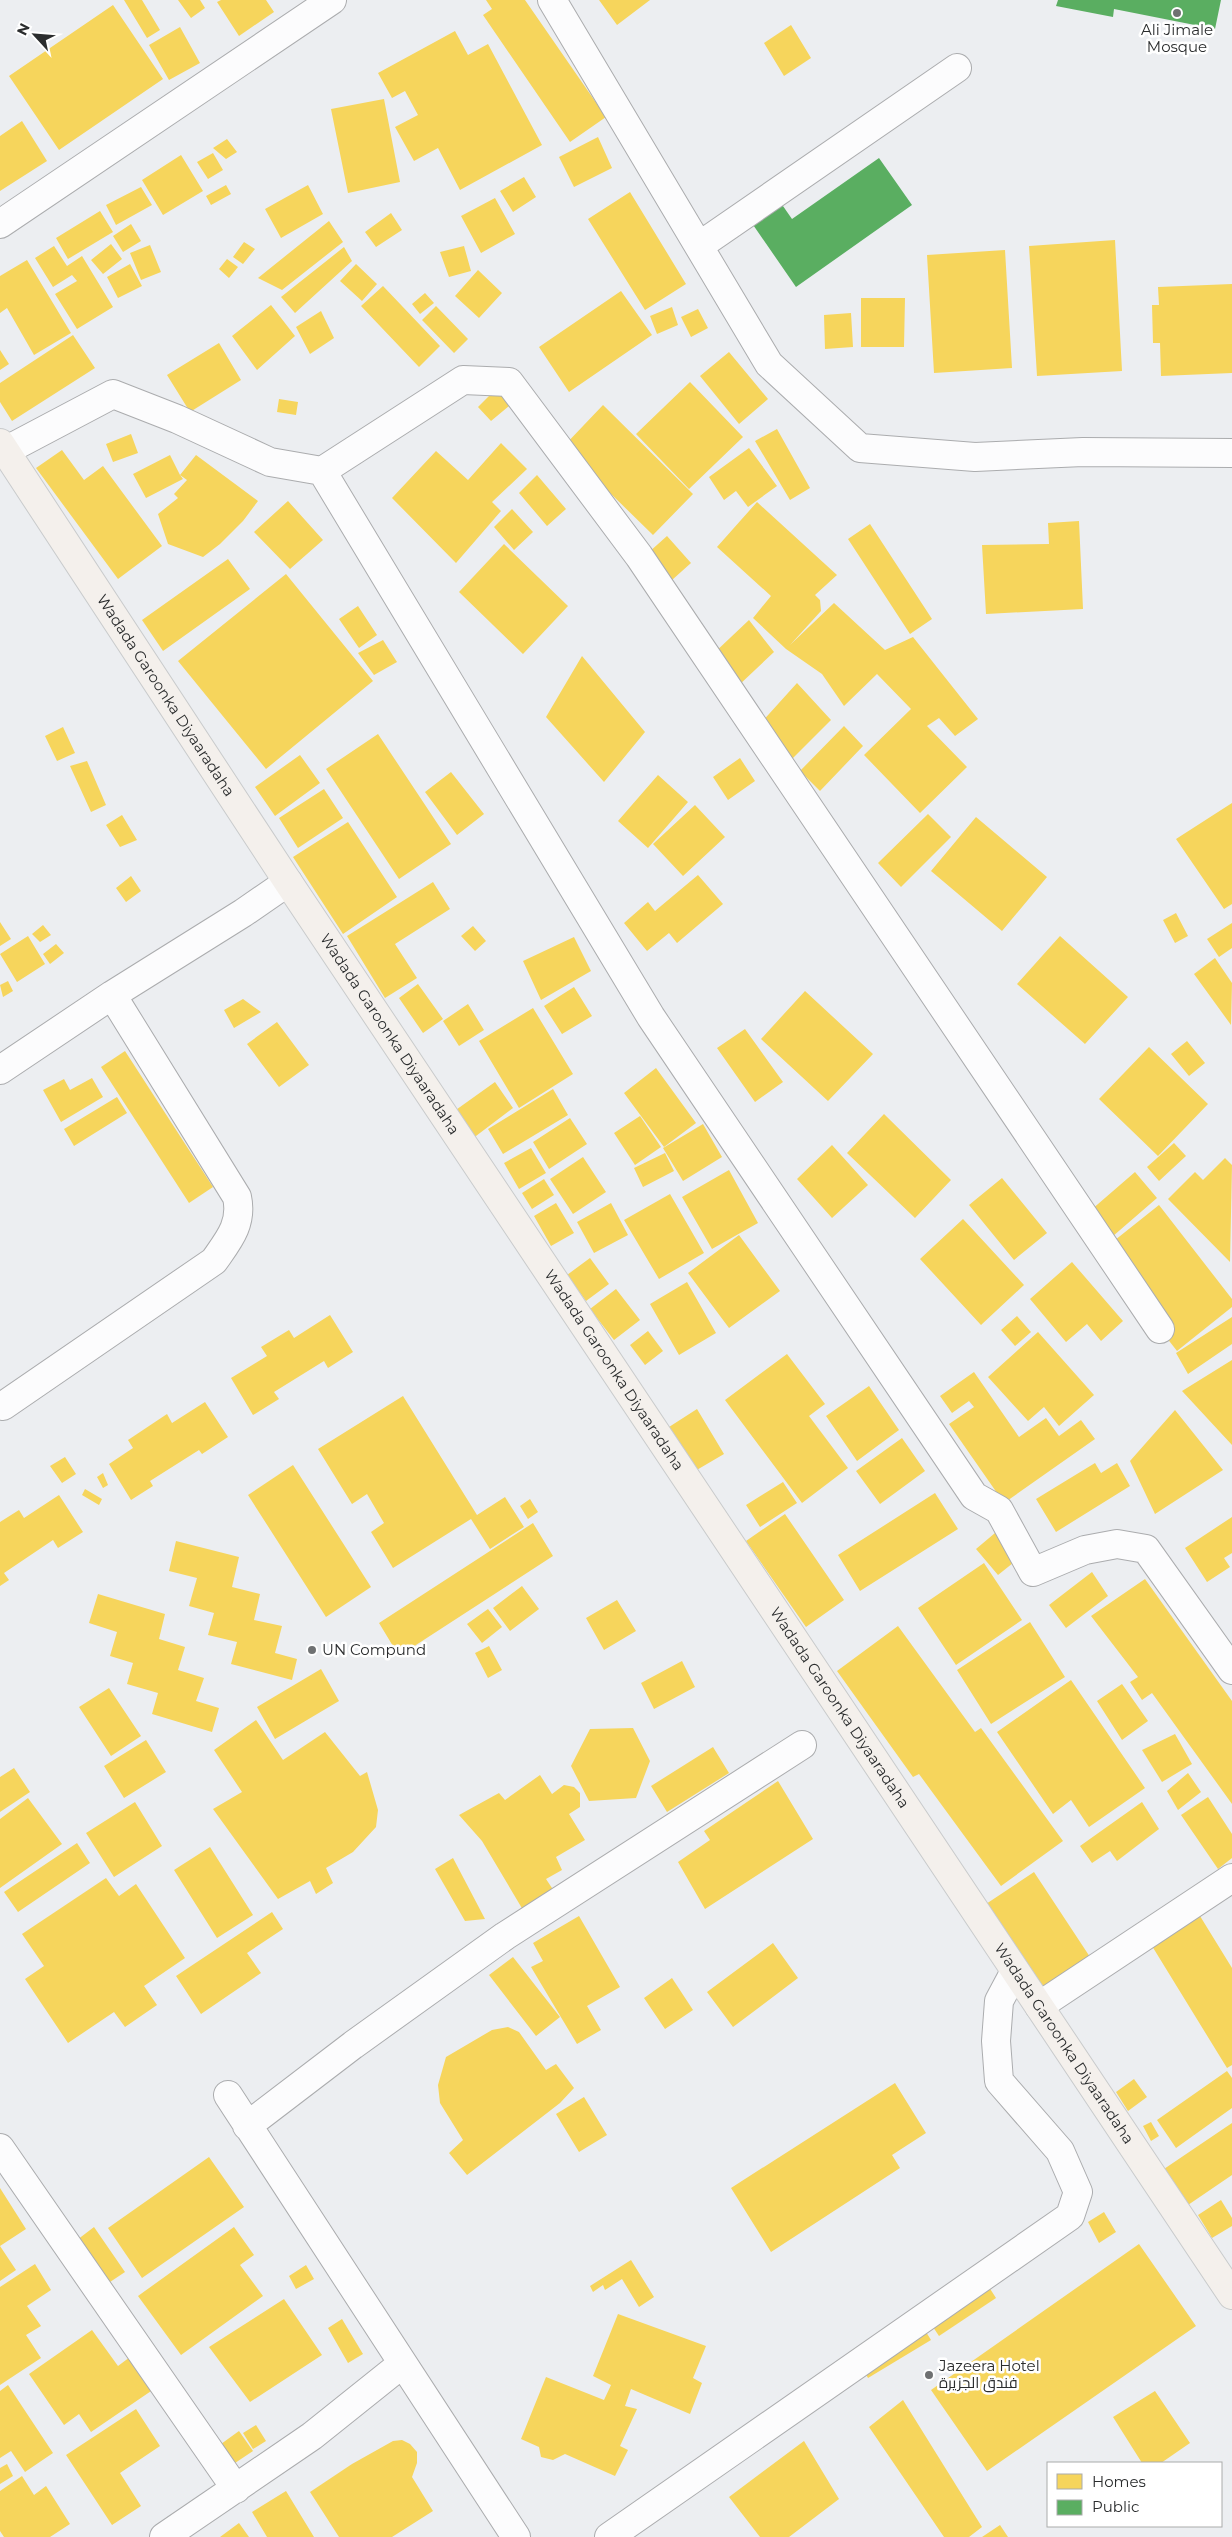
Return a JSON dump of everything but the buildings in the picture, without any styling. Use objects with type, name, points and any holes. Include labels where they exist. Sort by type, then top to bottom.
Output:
[{"type":"main road","name":"Wadada Garoonka Diyaaradaha","points":[[2,447],[288,882],[838,1708],[1232,2295]]},
{"type":"street","points":[[0,224],[332,0]]},
{"type":"street","points":[[552,0],[769,364],[860,448],[975,457],[1082,452],[1232,453]]},
{"type":"street","points":[[699,246],[957,68]]},
{"type":"street","points":[[2,447],[113,394],[177,420],[270,462],[322,471],[462,380],[509,382],[639,556],[1160,1329]]},
{"type":"street","points":[[322,471],[651,1017],[974,1496],[999,1510],[1033,1572],[1085,1550],[1117,1544],[1146,1549],[1232,1670]]},
{"type":"street","points":[[0,1070],[112,994],[243,913],[288,882]]},
{"type":"street","points":[[3,1406],[214,1261],[236,1229],[240,1208],[237,1197],[112,994]]},
{"type":"street","points":[[247,2126],[353,2044],[505,1936],[802,1745]]},
{"type":"street","points":[[1039,2006],[1232,1878]]},
{"type":"street","points":[[609,2537],[1070,2216],[1078,2192],[1060,2152],[999,2081],[996,2041],[999,2001],[1015,1971]]},
{"type":"street","points":[[228,2095],[516,2537]]},
{"type":"street","points":[[0,2148],[236,2489]]},
{"type":"street","points":[[164,2537],[312,2436],[402,2364]]},
{"type":"place","name":"Ali Jimale Mosque","points":[[1177,13]]},
{"type":"place","name":"UN Compund","points":[[312,1650]]},
{"type":"place","name":"Jazeera Hotel فندق الجزيرة","points":[[929,2375]]}]
